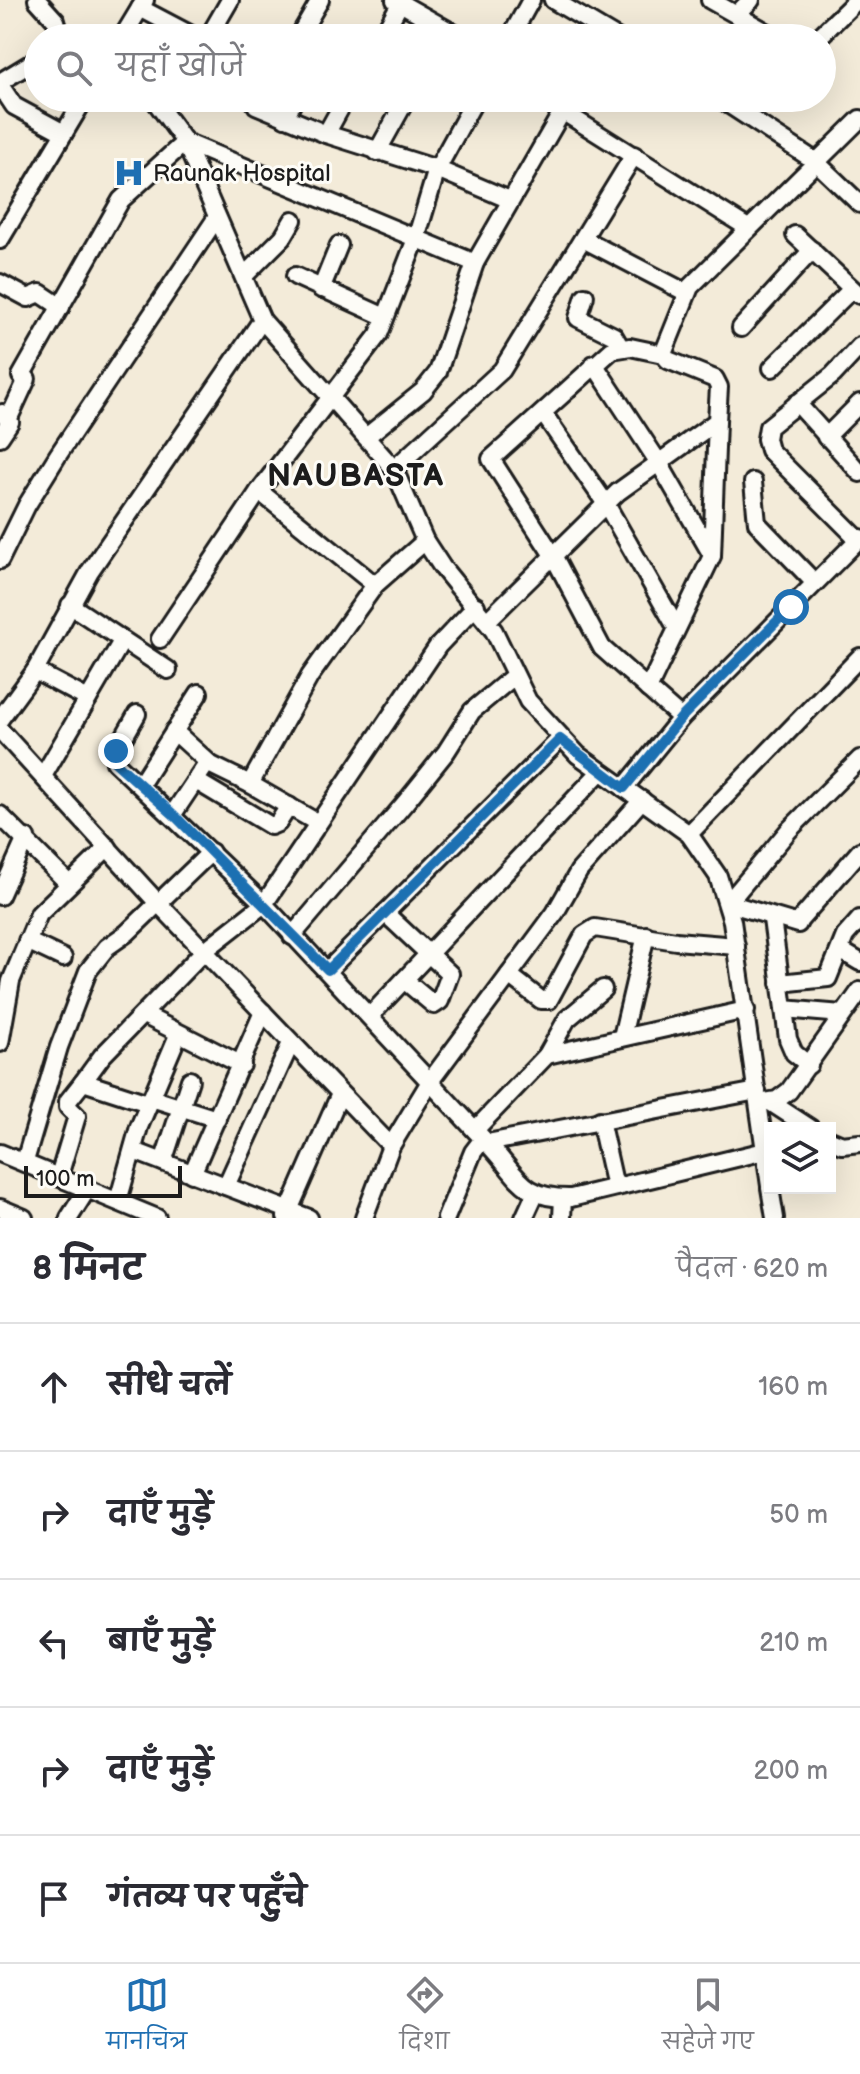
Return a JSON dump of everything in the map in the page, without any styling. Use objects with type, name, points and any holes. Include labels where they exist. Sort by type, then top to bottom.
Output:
[{"type":"street","points":[[37,0],[57,24]]},
{"type":"street","points":[[216,24],[230,0]]},
{"type":"street","points":[[306,24],[320,0]]},
{"type":"street","points":[[518,24],[531,0]]},
{"type":"street","points":[[553,0],[575,6],[596,24]]},
{"type":"street","points":[[710,0],[754,24]]},
{"type":"street","points":[[737,14],[751,0]]},
{"type":"street","points":[[832,24],[857,0]]},
{"type":"street","points":[[388,24],[399,1],[430,24]]},
{"type":"street","points":[[130,24],[142,4],[174,24]]},
{"type":"street","points":[[24,68],[0,84],[14,106],[24,111]]},
{"type":"street","points":[[25,112],[64,133]]},
{"type":"street","points":[[0,240],[77,112]]},
{"type":"street","points":[[163,112],[185,142],[262,320],[394,469],[425,541],[442,567],[487,621],[528,701],[560,739],[600,772],[689,834],[704,852],[728,903],[762,1099],[764,1134]]},
{"type":"street","points":[[272,112],[377,152],[437,169],[510,200]]},
{"type":"street","points":[[285,118],[288,112]]},
{"type":"street","points":[[326,134],[338,112]]},
{"type":"street","points":[[377,152],[399,112]]},
{"type":"street","points":[[160,639],[259,491],[379,334],[416,239],[437,169],[468,112]]},
{"type":"street","points":[[366,437],[423,391],[438,372],[475,263],[562,112]]},
{"type":"street","points":[[576,112],[634,155],[748,228]]},
{"type":"street","points":[[742,112],[815,161],[860,204]]},
{"type":"street","points":[[663,354],[687,293],[748,228],[860,119]]},
{"type":"street","points":[[185,142],[475,263]]},
{"type":"street","points":[[0,437],[9,425],[4,414],[121,200],[185,142]]},
{"type":"street","points":[[394,469],[502,370],[634,155]]},
{"type":"street","points":[[0,560],[27,505],[58,455],[217,217]]},
{"type":"street","points":[[244,276],[283,237],[293,220]]},
{"type":"street","points":[[772,368],[856,292],[795,235]]},
{"type":"street","points":[[583,239],[687,293]]},
{"type":"street","points":[[321,289],[339,245]]},
{"type":"street","points":[[741,328],[812,250]]},
{"type":"street","points":[[295,276],[385,317]]},
{"type":"street","points":[[0,283],[31,298],[42,293],[61,307]]},
{"type":"street","points":[[585,296],[578,318],[614,336],[621,348]]},
{"type":"street","points":[[0,719],[35,671],[70,605],[262,320]]},
{"type":"street","points":[[624,788],[681,718],[859,539],[769,450],[766,439],[768,427],[833,375],[860,346]]},
{"type":"street","points":[[648,689],[712,556],[719,387],[715,379],[668,360],[663,354],[621,348],[594,364],[491,459],[554,557],[602,648],[648,689],[681,718]]},
{"type":"street","points":[[594,364],[659,463],[712,556]]},
{"type":"street","points":[[797,403],[860,473]]},
{"type":"street","points":[[826,437],[859,408]]},
{"type":"street","points":[[543,413],[606,504],[676,627]]},
{"type":"street","points":[[487,621],[606,504],[717,421]]},
{"type":"street","points":[[753,482],[757,523],[815,583]]},
{"type":"street","points":[[259,491],[375,585]]},
{"type":"street","points":[[250,784],[310,676],[375,585],[425,541]]},
{"type":"street","points":[[70,605],[168,670]]},
{"type":"street","points":[[59,1176],[77,1116],[68,1107],[68,1101],[96,1063],[204,951],[264,904],[438,646],[476,606]]},
{"type":"street","points":[[43,776],[122,641]]},
{"type":"street","points":[[689,834],[860,657]]},
{"type":"street","points":[[35,671],[88,699]]},
{"type":"street","points":[[292,936],[446,752],[472,711],[514,676]]},
{"type":"street","points":[[140,785],[199,693]]},
{"type":"street","points":[[137,714],[114,760],[264,904],[431,1080],[516,1179],[535,1194],[563,1198],[764,1151]]},
{"type":"street","points":[[0,730],[157,902],[391,1146]]},
{"type":"street","points":[[174,731],[209,763],[318,823]]},
{"type":"street","points":[[328,970],[560,739]]},
{"type":"street","points":[[728,903],[789,830],[860,759]]},
{"type":"street","points":[[173,814],[209,763]]},
{"type":"street","points":[[370,1016],[600,772]]},
{"type":"street","points":[[196,781],[271,826],[278,823],[289,806]]},
{"type":"street","points":[[364,1218],[391,1146],[431,1080],[555,913],[579,871],[642,800]]},
{"type":"street","points":[[0,815],[68,883]]},
{"type":"street","points":[[0,896],[26,838]]},
{"type":"street","points":[[0,1043],[11,981],[39,914],[108,847]]},
{"type":"street","points":[[728,903],[799,922],[860,851]]},
{"type":"street","points":[[25,1161],[81,983],[107,947],[127,933],[211,852]]},
{"type":"street","points":[[385,913],[450,974],[440,1001],[430,1005],[404,980]]},
{"type":"street","points":[[772,919],[789,1045],[809,1065]]},
{"type":"street","points":[[780,983],[828,978],[840,950],[860,919]]},
{"type":"street","points":[[509,975],[547,1001],[591,929],[736,946]]},
{"type":"street","points":[[622,1037],[646,935]]},
{"type":"street","points":[[27,941],[63,958]]},
{"type":"street","points":[[840,950],[860,962]]},
{"type":"street","points":[[446,1218],[481,1137],[547,1055],[567,1019],[603,989]]},
{"type":"street","points":[[481,1137],[762,1099],[789,1091],[850,1013],[860,991]]},
{"type":"street","points":[[784,1009],[850,1013]]},
{"type":"street","points":[[547,1055],[746,1010]]},
{"type":"street","points":[[192,1174],[263,1012]]},
{"type":"street","points":[[144,1015],[242,1065]]},
{"type":"street","points":[[121,1208],[150,1101],[167,1069],[178,1035]]},
{"type":"street","points":[[226,1186],[291,1043]]},
{"type":"street","points":[[163,1162],[190,1080]]},
{"type":"street","points":[[83,1082],[217,1119]]},
{"type":"street","points":[[288,1214],[340,1094]]},
{"type":"street","points":[[762,1099],[799,1122]]},
{"type":"street","points":[[600,1120],[615,1187]]},
{"type":"street","points":[[836,1142],[860,1143]]},
{"type":"street","points":[[134,1151],[226,1186],[288,1214],[309,1218]]},
{"type":"street","points":[[0,1153],[88,1188],[121,1208],[157,1218]]},
{"type":"street","points":[[69,1218],[88,1188]]},
{"type":"street","points":[[524,1218],[535,1194]]},
{"type":"street","points":[[771,1194],[775,1218]]},
{"type":"street","points":[[562,1218],[563,1198]]},
{"type":"street","points":[[0,1208],[24,1218]]},
{"type":"place","name":"Raunak Hospital","points":[[129,173]]},
{"type":"district","name":"NAUBASTA","points":[[356,476]]},
{"type":"route","points":[[116,751],[115,762],[173,814],[328,970],[560,739],[624,788],[681,718],[791,607]]}]
